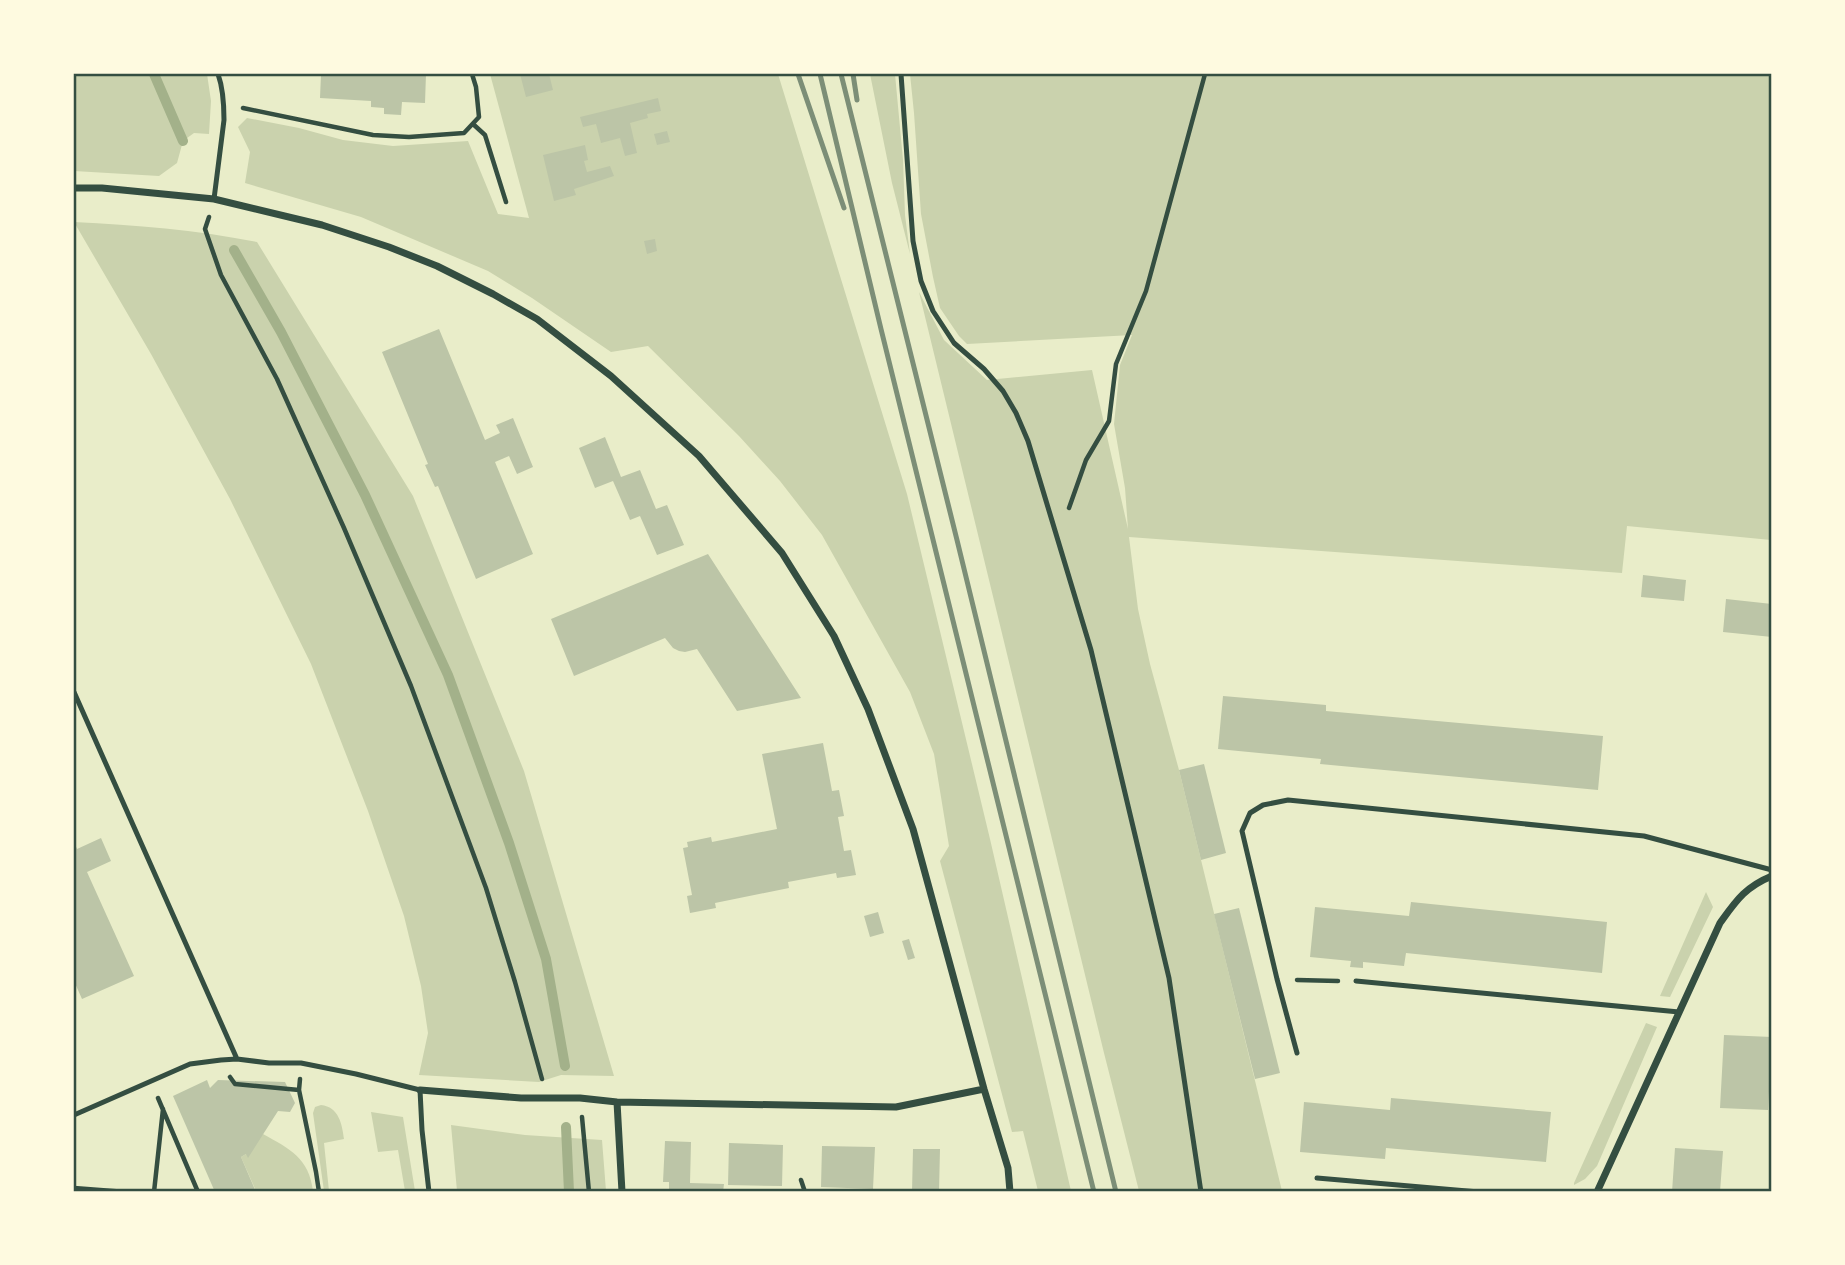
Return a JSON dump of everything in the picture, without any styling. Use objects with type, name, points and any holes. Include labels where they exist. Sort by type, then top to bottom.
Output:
[{"type":"street","points":[[74,188],[102,188],[214,199],[323,225],[437,266],[537,319],[611,376],[699,456],[782,553],[834,636],[868,709],[914,829],[1008,1168],[1010,1192]]},
{"type":"street","points":[[1597,1192],[1720,923],[1739,897],[1756,882],[1772,876]]},
{"type":"street","points":[[420,1090],[617,1102],[896,1107],[984,1089]]},
{"type":"street","points":[[617,1102],[622,1192]]},
{"type":"lane","points":[[214,199],[224,107],[218,74]]},
{"type":"lane","points":[[901,74],[913,241],[921,281],[933,311],[954,342],[984,369],[1003,391],[1028,441],[1091,650],[1169,978],[1201,1192]]},
{"type":"lane","points":[[74,692],[237,1059]]},
{"type":"lane","points":[[1297,1053],[1242,831],[1250,813],[1263,805],[1288,800],[1644,836],[1772,870]]},
{"type":"lane","points":[[1356,981],[1679,1012]]},
{"type":"lane","points":[[74,1105],[75,1114],[190,1064],[237,1059],[301,1063],[356,1074],[420,1090],[429,1192]]},
{"type":"lane","points":[[1317,1178],[1479,1192]]},
{"type":"path","points":[[224,107],[252,109],[373,135],[409,137],[464,133],[479,117],[472,74]]},
{"type":"path","points":[[1057,538],[1086,460],[1109,421],[1115,364],[1146,291],[1205,74]]},
{"type":"path","points":[[472,124],[485,135],[506,202]]},
{"type":"path","points":[[214,199],[205,229],[212,254],[277,379],[411,686],[486,888],[548,1098]]},
{"type":"path","points":[[1277,979],[1356,981]]},
{"type":"path","points":[[301,1063],[299,1090],[319,1192]]},
{"type":"path","points":[[151,1081],[198,1192]]},
{"type":"path","points":[[268,1086],[299,1090]]},
{"type":"path","points":[[580,1098],[589,1192]]},
{"type":"path","points":[[154,1192],[163,1108]]},
{"type":"path","points":[[801,1180],[805,1192]]},
{"type":"path","points":[[74,1188],[127,1192]]},
{"type":"green space","points":[[74,74],[207,74],[211,101],[209,134],[194,133],[183,141],[177,163],[159,176],[74,171]]},
{"type":"green space","points":[[490,74],[778,74],[907,494],[1071,1191],[1038,1191],[1023,1131],[1012,1132],[940,861],[949,846],[934,754],[910,692],[822,535],[780,481],[739,436],[648,346],[611,352],[488,271],[361,217],[245,183],[250,152],[238,127],[247,118],[343,140],[393,146],[468,141],[498,214],[529,218]]},
{"type":"green space","points":[[870,74],[895,74],[910,254],[892,183]]},
{"type":"green space","points":[[910,74],[1771,74],[1771,540],[1627,526],[1622,573],[1129,537],[1138,609],[1150,664],[1179,770],[1282,1191],[1139,1191],[919,292],[944,340],[987,380],[1092,370],[1128,529],[1125,488],[1114,424],[1120,365],[1132,335],[967,344],[959,336],[940,308],[921,214]]},
{"type":"green space","points":[[74,222],[166,229],[257,242],[413,496],[524,771],[614,1076],[561,1075],[539,1082],[419,1075],[428,1033],[421,986],[404,916],[368,811],[311,664],[230,499],[151,354]]},
{"type":"green space","points":[[1706,892],[1713,907],[1670,997],[1660,996]]},
{"type":"green space","points":[[1646,1023],[1657,1027],[1597,1166],[1585,1179],[1574,1185],[1574,1183]]},
{"type":"green space","points":[[321,1105],[336,1113],[341,1122],[344,1139],[324,1143],[329,1191],[324,1191],[313,1113],[315,1107]]},
{"type":"green space","points":[[371,1112],[403,1117],[415,1191],[405,1191],[398,1150],[378,1152]]},
{"type":"green space","points":[[451,1125],[525,1135],[602,1140],[606,1191],[457,1191]]},
{"type":"green space","points":[[263,1134],[290,1150],[303,1162],[313,1191],[256,1191],[241,1157]]},
{"type":"building","points":[[321,74],[426,74],[425,103],[402,102],[401,115],[384,114],[384,108],[371,107],[371,101],[320,98]]},
{"type":"building","points":[[520,74],[549,74],[553,90],[526,97]]},
{"type":"building","points":[[658,98],[661,111],[647,114],[648,118],[630,123],[637,153],[625,156],[620,138],[601,143],[596,124],[583,127],[580,117]]},
{"type":"building","points":[[667,131],[670,142],[657,145],[654,134]]},
{"type":"building","points":[[585,145],[588,160],[584,161],[587,172],[610,166],[614,176],[574,189],[576,195],[554,201],[543,155]]},
{"type":"building","points":[[655,239],[657,251],[647,254],[644,241]]},
{"type":"building","points":[[439,329],[485,440],[500,433],[496,425],[513,418],[533,467],[517,474],[509,456],[495,462],[533,554],[476,579],[438,486],[435,487],[425,465],[428,464],[382,352]]},
{"type":"building","points":[[605,437],[621,477],[640,470],[656,509],[667,505],[684,545],[657,555],[640,516],[630,520],[613,481],[595,488],[579,448]]},
{"type":"building","points":[[708,554],[801,698],[737,711],[697,649],[679,651],[665,638],[574,676],[551,619]]},
{"type":"building","points":[[1643,575],[1686,580],[1684,601],[1641,597]]},
{"type":"building","points":[[1726,599],[1772,604],[1772,637],[1723,632]]},
{"type":"building","points":[[1223,696],[1326,705],[1326,711],[1603,736],[1598,790],[1320,764],[1321,759],[1218,749]]},
{"type":"building","points":[[823,743],[832,791],[839,790],[844,816],[838,817],[844,851],[851,850],[856,875],[837,878],[836,873],[788,882],[789,888],[715,903],[716,908],[690,913],[687,896],[692,895],[683,848],[688,847],[687,842],[711,837],[712,842],[777,829],[762,754]]},
{"type":"building","points":[[1204,764],[1226,853],[1201,860],[1179,770]]},
{"type":"building","points":[[101,838],[111,861],[87,872],[134,976],[82,999],[74,981],[74,842],[77,849]]},
{"type":"building","points":[[1411,902],[1607,922],[1602,973],[1406,953],[1404,966],[1363,962],[1363,968],[1350,967],[1351,961],[1310,957],[1315,907],[1409,916]]},
{"type":"building","points":[[1239,908],[1280,1073],[1255,1079],[1214,914]]},
{"type":"building","points":[[878,912],[884,933],[870,937],[864,916]]},
{"type":"building","points":[[909,939],[915,958],[908,960],[902,941]]},
{"type":"building","points":[[1724,1035],[1772,1037],[1768,1110],[1720,1108]]},
{"type":"building","points":[[207,1080],[210,1088],[218,1080],[285,1082],[295,1103],[290,1112],[278,1111],[248,1158],[246,1154],[241,1157],[256,1192],[215,1192],[173,1096]]},
{"type":"building","points":[[1391,1098],[1551,1112],[1546,1162],[1386,1148],[1385,1159],[1300,1152],[1304,1102],[1390,1110]]},
{"type":"building","points":[[665,1141],[691,1142],[690,1183],[724,1184],[723,1192],[669,1192],[669,1182],[663,1182]]},
{"type":"building","points":[[729,1143],[783,1145],[782,1186],[728,1185]]},
{"type":"building","points":[[822,1146],[875,1147],[873,1189],[821,1187]]},
{"type":"building","points":[[1675,1148],[1723,1151],[1720,1192],[1672,1192]]},
{"type":"building","points":[[913,1149],[940,1149],[939,1192],[912,1192]]},
{"type":"waterway","points":[[154,74],[183,141]]},
{"type":"waterway","points":[[234,250],[281,332],[365,495],[448,675],[509,843],[546,959],[565,1066]]},
{"type":"waterway","points":[[566,1127],[569,1192]]},
{"type":"railway","points":[[798,74],[844,208]]},
{"type":"railway","points":[[820,74],[1094,1192]]},
{"type":"railway","points":[[841,74],[1116,1192]]},
{"type":"railway","points":[[853,74],[857,100]]}]
